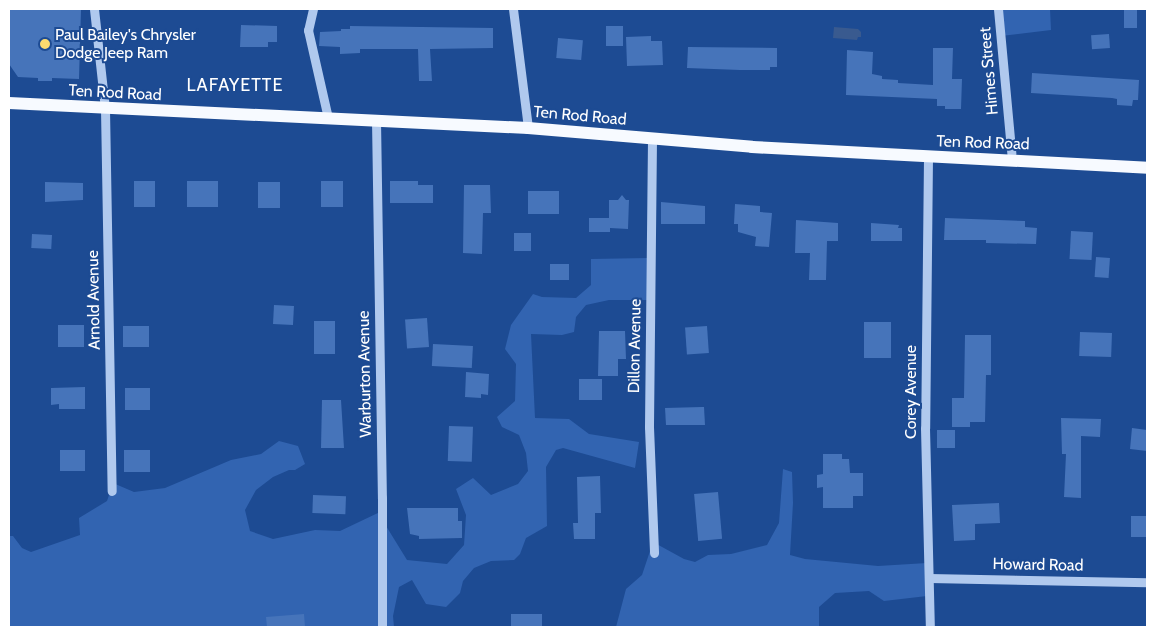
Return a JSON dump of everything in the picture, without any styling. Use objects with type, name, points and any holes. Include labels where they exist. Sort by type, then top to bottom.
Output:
[{"type":"main road","name":"Ten Rod Road","points":[[9,103],[528,128],[752,147],[1147,168]]},
{"type":"street","name":"Arnold Avenue","points":[[94,9],[105,109],[112,491]]},
{"type":"street","points":[[313,9],[308,30],[320,75],[328,118]]},
{"type":"street","points":[[513,9],[528,128]]},
{"type":"street","name":"Himes Street","points":[[998,9],[1012,160]]},
{"type":"street","name":"Warburton Avenue","points":[[376,120],[382,498],[382,627]]},
{"type":"street","name":"Dillon Avenue","points":[[652,138],[649,427],[654,553]]},
{"type":"street","name":"Corey Avenue","points":[[928,157],[925,428],[930,627]]},
{"type":"street","name":"Howard Road","points":[[929,578],[1147,582]]},
{"type":"shaded area","points":[[996,9],[1050,9],[1051,30],[1001,36]]},
{"type":"shaded area","points":[[834,27],[858,29],[861,32],[861,37],[858,37],[857,40],[833,38]]},
{"type":"shaded area","points":[[648,258],[650,300],[609,300],[586,305],[576,317],[574,332],[562,335],[531,334],[535,418],[569,419],[589,434],[639,442],[635,468],[563,448],[556,450],[546,467],[547,526],[526,538],[520,554],[514,560],[491,561],[474,568],[463,581],[460,593],[446,607],[426,604],[412,580],[399,587],[393,616],[394,627],[9,627],[9,536],[13,536],[22,548],[31,552],[80,535],[79,518],[107,501],[113,483],[134,492],[165,488],[231,460],[261,454],[279,441],[298,446],[305,464],[295,470],[289,470],[273,477],[256,490],[245,510],[250,531],[273,539],[315,530],[340,531],[380,512],[383,521],[407,560],[447,564],[464,545],[466,515],[456,489],[473,478],[491,495],[518,484],[528,471],[526,453],[519,435],[502,427],[497,417],[515,401],[516,364],[505,349],[511,325],[533,294],[542,297],[576,298],[591,285],[591,259]]},
{"type":"shaded area","points":[[783,469],[792,472],[793,503],[790,555],[805,559],[878,566],[927,563],[927,596],[884,601],[869,591],[835,593],[819,607],[819,627],[616,627],[626,589],[642,575],[653,542],[684,559],[695,562],[708,555],[731,554],[767,545],[779,523]]},
{"type":"building","name":"Paul Bailey's Chrysler Dodge Jeep Ram","points":[[9,9],[81,9],[79,79],[52,78],[52,81],[38,81],[38,78],[18,77],[9,64]]},
{"type":"building","points":[[1124,9],[1137,9],[1137,28],[1124,28]]},
{"type":"building","points":[[241,25],[277,26],[277,42],[268,42],[268,47],[240,47]]},
{"type":"building","points":[[350,26],[493,28],[493,48],[430,49],[432,81],[419,81],[418,49],[360,49],[360,53],[340,54],[340,47],[319,46],[320,32],[341,31],[341,29],[350,29]]},
{"type":"building","points":[[606,26],[623,26],[623,46],[606,46]]},
{"type":"building","points":[[1109,34],[1110,48],[1092,49],[1091,35]]},
{"type":"building","points":[[651,36],[651,41],[662,41],[663,65],[627,66],[626,37]]},
{"type":"building","points":[[558,38],[583,40],[581,60],[556,58]]},
{"type":"building","points":[[688,47],[777,48],[777,67],[770,67],[770,70],[687,68]]},
{"type":"building","points":[[933,48],[953,48],[952,79],[962,79],[961,109],[945,109],[945,106],[937,106],[937,99],[846,95],[847,50],[873,52],[872,74],[882,76],[882,79],[898,80],[898,83],[933,85]]},
{"type":"building","points":[[1032,73],[1139,80],[1138,100],[1133,100],[1132,106],[1117,105],[1117,99],[1112,98],[1031,93]]},
{"type":"building","points":[[134,181],[155,181],[155,207],[134,207]]},
{"type":"building","points":[[187,181],[218,181],[218,207],[187,207]]},
{"type":"building","points":[[321,181],[343,181],[343,207],[321,207]]},
{"type":"building","points":[[390,181],[418,181],[418,185],[433,185],[433,203],[390,203]]},
{"type":"building","points":[[45,182],[83,183],[83,200],[45,202]]},
{"type":"building","points":[[258,182],[280,182],[280,208],[258,208]]},
{"type":"building","points":[[464,185],[490,185],[491,213],[483,213],[482,254],[463,253]]},
{"type":"building","points":[[528,191],[559,191],[559,214],[528,214]]},
{"type":"building","points":[[622,195],[626,200],[629,200],[628,229],[610,228],[610,232],[589,232],[589,218],[609,218],[609,200],[618,200]]},
{"type":"building","points":[[661,202],[705,206],[705,224],[661,224]]},
{"type":"building","points":[[735,204],[760,206],[760,212],[772,213],[769,247],[755,246],[756,237],[738,232],[738,224],[734,224]]},
{"type":"building","points":[[945,218],[1025,221],[1025,227],[1037,228],[1036,244],[986,243],[986,240],[944,240]]},
{"type":"building","points":[[796,220],[838,223],[838,241],[827,241],[826,280],[809,280],[810,253],[795,253]]},
{"type":"building","points":[[871,223],[899,225],[898,228],[902,228],[902,241],[871,241]]},
{"type":"building","points":[[1071,231],[1093,232],[1092,260],[1070,259]]},
{"type":"building","points":[[514,233],[531,233],[531,251],[514,251]]},
{"type":"building","points":[[32,234],[52,235],[51,249],[31,248]]},
{"type":"building","points":[[1096,257],[1110,258],[1109,278],[1095,277]]},
{"type":"building","points":[[550,264],[569,264],[569,280],[550,280]]},
{"type":"building","points":[[274,305],[294,306],[293,325],[273,324]]},
{"type":"building","points":[[427,318],[429,347],[407,348],[405,320]]},
{"type":"building","points":[[314,321],[335,321],[335,354],[314,354]]},
{"type":"building","points":[[864,322],[891,322],[891,358],[864,358]]},
{"type":"building","points":[[58,325],[84,325],[84,347],[58,347]]},
{"type":"building","points":[[123,326],[149,326],[149,347],[123,347]]},
{"type":"building","points":[[707,326],[709,353],[687,354],[685,328]]},
{"type":"building","points":[[599,331],[625,331],[626,359],[618,359],[618,376],[598,376]]},
{"type":"building","points":[[1080,332],[1112,333],[1111,357],[1079,356]]},
{"type":"building","points":[[965,335],[991,335],[991,375],[986,375],[985,422],[970,422],[970,427],[952,427],[952,398],[964,398]]},
{"type":"building","points":[[433,344],[473,346],[472,368],[432,366]]},
{"type":"building","points":[[466,372],[489,374],[488,395],[481,394],[481,398],[465,397]]},
{"type":"building","points":[[579,379],[602,379],[602,400],[579,400]]},
{"type":"building","points":[[85,387],[85,409],[59,409],[59,404],[51,405],[51,388]]},
{"type":"building","points":[[125,388],[150,388],[150,410],[125,410]]},
{"type":"building","points":[[322,400],[341,400],[344,448],[321,448]]},
{"type":"building","points":[[704,407],[705,425],[666,425],[665,408]]},
{"type":"building","points":[[1061,418],[1101,419],[1100,437],[1081,436],[1081,498],[1064,497],[1066,454],[1062,454]]},
{"type":"building","points":[[449,426],[473,427],[472,462],[448,461]]},
{"type":"building","points":[[1132,428],[1147,430],[1147,451],[1130,449]]},
{"type":"building","points":[[937,430],[955,430],[955,448],[937,448]]},
{"type":"building","points":[[60,450],[85,450],[85,471],[60,471]]},
{"type":"building","points":[[124,450],[150,450],[150,472],[124,472]]},
{"type":"building","points":[[823,454],[842,454],[842,459],[849,459],[850,473],[863,473],[863,496],[853,496],[853,508],[823,508],[823,487],[817,488],[817,475],[823,474]]},
{"type":"building","points":[[600,476],[601,513],[595,513],[595,539],[574,539],[573,523],[578,523],[577,477]]},
{"type":"building","points":[[718,492],[722,539],[698,541],[694,494]]},
{"type":"building","points":[[313,495],[346,496],[345,514],[312,513]]},
{"type":"building","points":[[999,503],[1000,523],[975,524],[975,540],[954,541],[952,505]]},
{"type":"building","points":[[407,508],[458,508],[458,521],[462,521],[462,538],[419,539],[419,536],[410,534]]},
{"type":"building","points":[[1131,516],[1147,516],[1147,537],[1131,537]]},
{"type":"building","points":[[304,614],[305,627],[267,627],[266,617]]},
{"type":"building","points":[[511,614],[542,614],[542,627],[511,627]]},
{"type":"place","name":"Paul Bailey's Chrysler Dodge Jeep Ram","points":[[45,44]]},
{"type":"district","name":"LAFAYETTE","points":[[235,85]]}]
